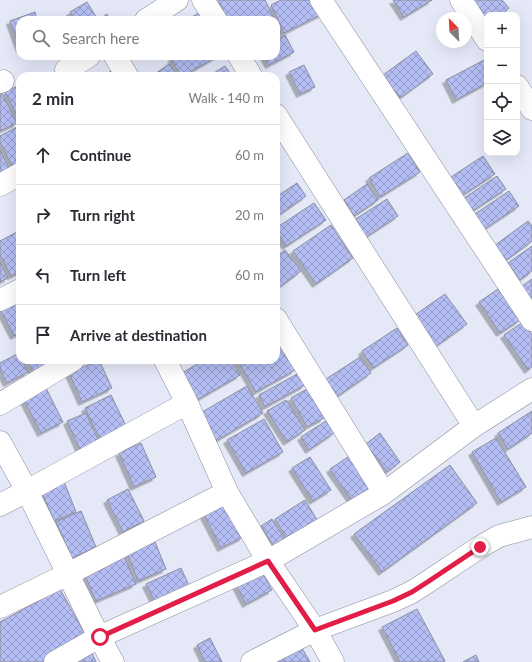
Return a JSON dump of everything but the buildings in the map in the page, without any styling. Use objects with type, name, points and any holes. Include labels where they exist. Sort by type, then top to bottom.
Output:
[{"type":"street","points":[[152,16],[177,0]]},
{"type":"street","points":[[203,0],[213,16]]},
{"type":"street","points":[[321,0],[532,320]]},
{"type":"street","points":[[460,0],[484,36]]},
{"type":"street","points":[[66,70],[82,60]]},
{"type":"street","points":[[117,60],[125,72]]},
{"type":"street","points":[[241,60],[249,72]]},
{"type":"street","points":[[520,91],[532,109]]},
{"type":"street","points":[[280,121],[474,426]]},
{"type":"street","points":[[0,185],[16,176]]},
{"type":"street","points":[[0,300],[16,292]]},
{"type":"street","points":[[280,324],[384,493]]},
{"type":"street","points":[[0,404],[66,364]]},
{"type":"street","points":[[167,364],[187,403],[227,492],[268,561],[315,630],[333,662]]},
{"type":"street","points":[[55,662],[100,637],[268,561],[384,493],[474,426],[532,390]]},
{"type":"street","points":[[0,505],[187,403]]},
{"type":"street","points":[[0,442],[27,491],[113,662]]},
{"type":"street","points":[[0,607],[68,574],[227,492]]},
{"type":"street","points":[[252,662],[315,630],[393,601],[412,592],[499,536],[532,527]]},
{"type":"route","points":[[100,637],[268,561],[315,630],[393,601],[412,592],[480,547]]}]
